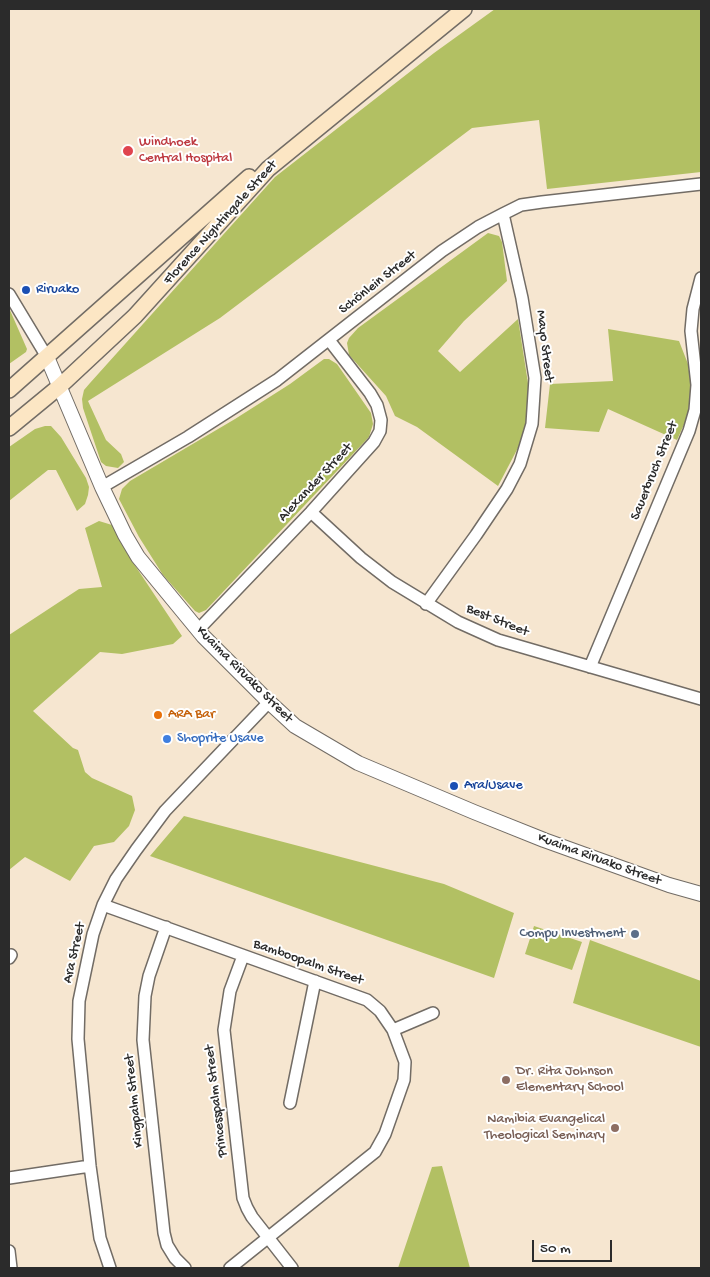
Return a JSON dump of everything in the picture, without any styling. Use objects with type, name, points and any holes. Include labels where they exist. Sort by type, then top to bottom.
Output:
[{"type":"main road","name":"Florence Nightingale Street","points":[[9,390],[229,194],[453,9]]},
{"type":"main road","name":"Florence Nightingale Street","points":[[9,428],[60,386],[135,316],[268,169],[464,9]]},
{"type":"street","name":"Schönlein Street","points":[[102,487],[250,398],[329,340],[442,252],[478,227],[503,214],[521,205],[701,184]]},
{"type":"street","name":"Mayo Street","points":[[426,604],[485,523],[507,489],[520,464],[532,424],[535,378],[522,298],[503,214]]},
{"type":"street","name":"Sauerbruch Street","points":[[590,667],[689,431],[695,410],[697,385],[691,330],[693,310],[701,278]]},
{"type":"street","name":"Kuaima Riruako Street","points":[[9,294],[47,357],[102,487],[138,557],[198,630],[295,726],[358,763],[544,840],[669,885],[701,894]]},
{"type":"street","name":"Alexander Street","points":[[198,630],[311,512],[374,442],[380,431],[381,420],[370,393],[329,340]]},
{"type":"street","name":"Best Street","points":[[311,512],[361,558],[392,582],[458,622],[498,640],[701,699]]},
{"type":"street","name":"Ara Street","points":[[110,1268],[100,1238],[90,1166],[78,1039],[79,1008],[93,934],[103,905],[116,879],[165,811],[269,702]]},
{"type":"street","name":"Bamboopalm Street","points":[[103,905],[367,1000],[380,1011],[393,1030],[405,1062],[404,1080],[381,1144],[375,1152],[230,1268]]},
{"type":"street","name":"Kingpalm Street","points":[[166,928],[149,976],[145,996],[144,1040],[164,1233],[167,1245],[175,1258],[185,1268]]},
{"type":"street","name":"Princesspalm Street","points":[[243,956],[230,991],[224,1030],[243,1198],[247,1208],[292,1268]]},
{"type":"street","points":[[290,1103],[316,981]]},
{"type":"street","points":[[393,1030],[433,1013]]},
{"type":"street","points":[[9,1178],[90,1166]]},
{"type":"street","points":[[9,1251],[11,1268]]},
{"type":"green space","points":[[495,9],[701,9],[701,172],[547,189],[539,120],[472,128],[220,318],[88,401],[106,440],[121,454],[124,462],[118,468],[106,466],[101,462],[83,408],[84,390],[90,383],[275,177],[434,53]]},
{"type":"green space","points":[[488,233],[499,236],[502,242],[507,281],[464,321],[438,351],[460,372],[518,319],[530,396],[528,414],[520,444],[498,486],[417,427],[395,416],[386,396],[349,355],[347,343],[358,328]]},
{"type":"green space","points":[[9,308],[27,349],[26,352],[9,364]]},
{"type":"green space","points":[[608,329],[679,341],[688,364],[691,385],[690,404],[686,420],[677,440],[608,409],[599,432],[545,428],[550,384],[613,381]]},
{"type":"green space","points":[[324,359],[329,359],[337,364],[371,413],[373,424],[369,437],[206,610],[199,613],[195,611],[163,575],[139,537],[119,499],[122,489],[130,481],[290,384]]},
{"type":"green space","points":[[51,426],[61,437],[86,478],[89,487],[88,495],[85,504],[77,511],[56,470],[48,470],[9,501],[9,447],[35,429]]},
{"type":"green space","points":[[99,521],[112,525],[132,561],[182,636],[173,644],[122,654],[100,652],[33,711],[73,748],[78,750],[85,772],[92,778],[132,796],[135,810],[129,826],[114,842],[94,846],[70,881],[25,857],[9,870],[9,635],[79,589],[102,587],[85,528]]},
{"type":"green space","points":[[184,816],[444,884],[514,913],[494,978],[150,856]]},
{"type":"green space","points":[[534,926],[582,942],[572,970],[525,954]]},
{"type":"green space","points":[[590,940],[701,981],[701,1047],[573,1003]]},
{"type":"green space","points":[[442,1166],[470,1268],[398,1268],[432,1167]]},
{"type":"place","name":"Windhoek Central Hospital","points":[[128,151]]},
{"type":"place","name":"Riruako","points":[[26,290]]},
{"type":"place","name":"ARA Bar","points":[[158,715]]},
{"type":"place","name":"Shoprite Usave","points":[[167,739]]},
{"type":"place","name":"Ara/Usave","points":[[454,786]]},
{"type":"place","name":"Compu Investment","points":[[635,934]]},
{"type":"place","name":"Dr. Rita Johnson Elementary School","points":[[506,1080]]},
{"type":"place","name":"Namibia Evangelical Theological Seminary","points":[[615,1128]]}]
